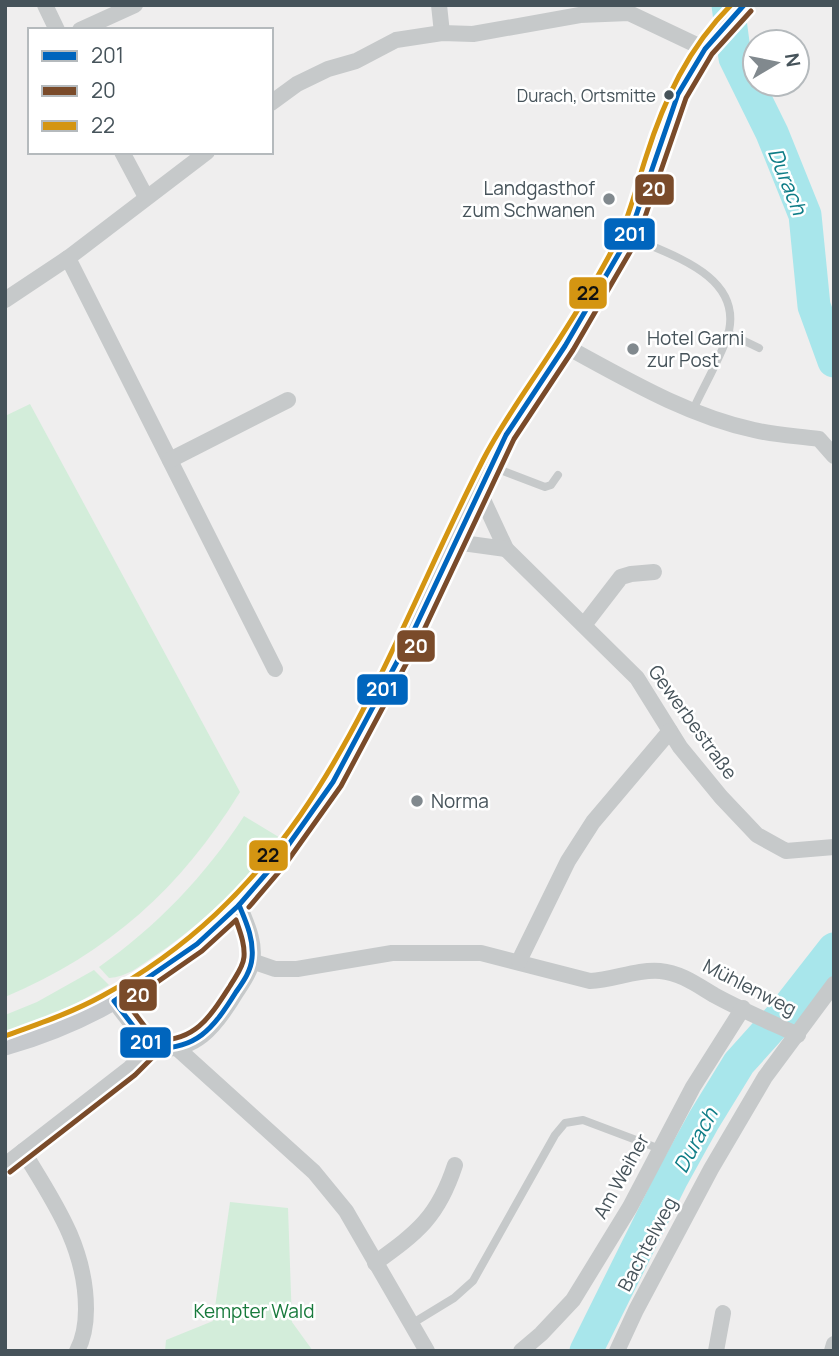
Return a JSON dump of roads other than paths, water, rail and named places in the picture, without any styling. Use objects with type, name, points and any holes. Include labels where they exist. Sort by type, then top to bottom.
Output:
[{"type":"main road","points":[[5,1045],[22,1041],[119,998],[165,968],[197,944],[239,905],[277,861],[333,782],[414,631],[506,435],[565,346],[629,236],[674,104],[705,49],[744,5]]},
{"type":"street","points":[[45,5],[56,28]]},
{"type":"street","points":[[83,28],[135,5]]},
{"type":"street","points":[[439,5],[442,33]]},
{"type":"street","points":[[273,102],[297,84],[328,69],[356,61],[396,40],[442,33],[473,34],[579,10],[631,9],[705,49]]},
{"type":"street","points":[[123,154],[146,197]]},
{"type":"street","points":[[5,300],[68,258],[203,154]]},
{"type":"street","points":[[68,258],[275,669]]},
{"type":"street","points":[[565,346],[661,398],[756,431],[819,439],[834,456]]},
{"type":"street","points":[[170,460],[288,400]]},
{"type":"street","name":"Gewerbestraße","points":[[479,491],[506,549],[637,678],[670,731],[721,797],[757,835],[786,851],[834,847]]},
{"type":"street","points":[[455,542],[506,549]]},
{"type":"street","points":[[584,625],[621,577],[654,572]]},
{"type":"street","points":[[519,961],[568,862],[593,821],[670,731]]},
{"type":"street","points":[[5,1165],[130,1068],[150,1048],[178,1049],[207,1033],[227,1009],[252,961],[251,935],[239,905]]},
{"type":"street","name":"Mühlenweg","points":[[252,961],[275,970],[297,970],[392,953],[481,954],[519,961],[590,981],[661,971],[691,979],[715,995],[794,1032]]},
{"type":"street","name":"Bachtelweg","points":[[617,1351],[710,1169],[794,1032],[834,984]]},
{"type":"street","points":[[119,998],[150,1048]]},
{"type":"street","name":"Am Weiher","points":[[521,1351],[573,1300],[631,1207],[693,1087],[748,1011]]},
{"type":"street","points":[[178,1049],[314,1172],[346,1212],[427,1351]]},
{"type":"street","points":[[23,1151],[65,1220],[82,1264],[86,1318],[84,1335],[77,1351]]},
{"type":"street","points":[[375,1264],[423,1226],[436,1209],[455,1165]]},
{"type":"street","points":[[716,1351],[723,1313]]},
{"type":"street","points":[[832,1351],[834,1344]]},
{"type":"lane","points":[[629,236],[705,273],[721,288],[728,302],[731,315],[728,333],[692,410]]},
{"type":"lane","points":[[728,333],[758,348]]},
{"type":"lane","points":[[490,466],[545,487],[551,485],[558,475]]},
{"type":"lane","points":[[412,1323],[454,1298],[473,1282],[555,1135],[565,1123],[583,1120],[660,1149]]},
{"type":"waterway","name":"Durach","points":[[728,5],[735,58],[772,133],[805,215],[814,306],[834,361]]},
{"type":"waterway","name":"Durach","points":[[586,1351],[672,1178],[739,1063],[784,1013],[834,949]]},
{"type":"place","name":"Durach, Ortsmitte","points":[[669,95]]},
{"type":"place","name":"Landgasthof zum Schwanen","points":[[609,199]]},
{"type":"place","name":"Hotel Garni zur Post","points":[[633,349]]},
{"type":"place","name":"Norma","points":[[417,801]]},
{"type":"park label","name":"Kempter Wald","points":[[254,1311]]}]
